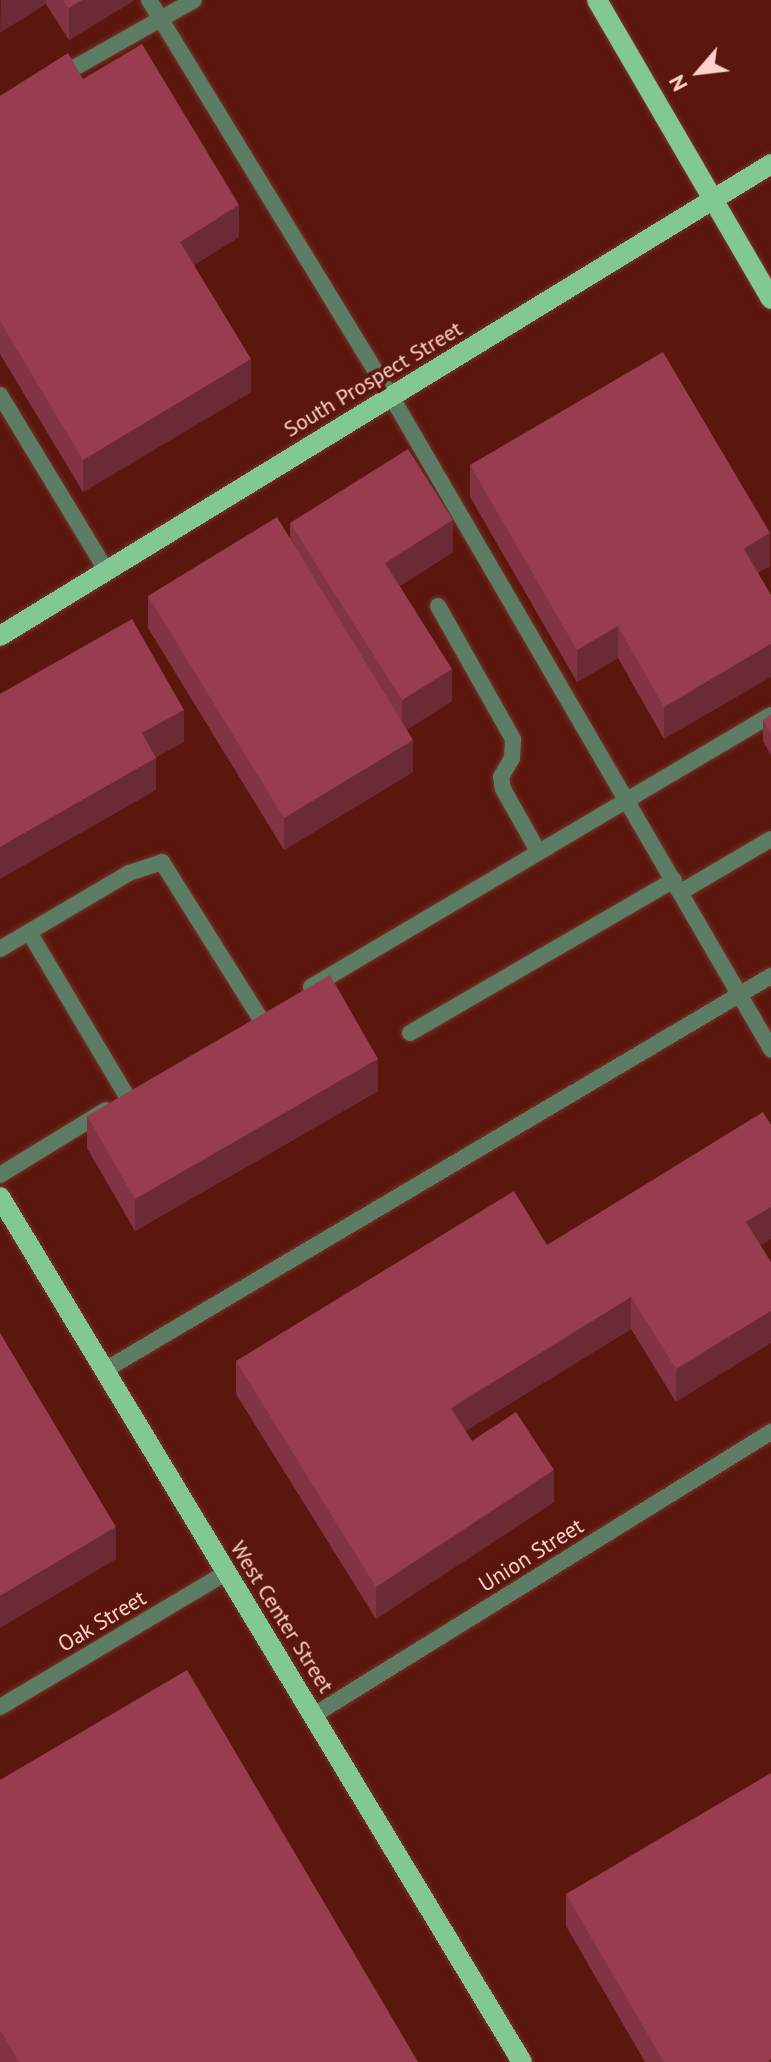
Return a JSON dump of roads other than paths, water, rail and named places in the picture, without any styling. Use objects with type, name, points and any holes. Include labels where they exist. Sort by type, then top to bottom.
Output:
[{"type":"main road","points":[[597,0],[771,299]]},
{"type":"main road","name":"South Prospect Street","points":[[0,636],[771,164]]},
{"type":"main road","name":"West Center Street","points":[[0,1197],[522,2062]]},
{"type":"street","points":[[149,0],[391,396],[771,1049]]},
{"type":"street","points":[[40,86],[194,0]]},
{"type":"street","points":[[0,395],[106,570]]},
{"type":"street","points":[[438,606],[513,739],[512,758],[501,777],[503,789],[538,851]]},
{"type":"street","points":[[300,994],[626,797],[771,715]]},
{"type":"street","points":[[410,1033],[678,886],[771,839]]},
{"type":"street","points":[[0,949],[129,873],[162,862],[260,1018]]},
{"type":"street","points":[[0,1175],[134,1094],[29,932]]},
{"type":"street","points":[[105,1370],[771,976]]},
{"type":"street","name":"Union Street","points":[[314,1715],[771,1432]]},
{"type":"street","name":"Oak Street","points":[[0,1707],[226,1573]]}]
